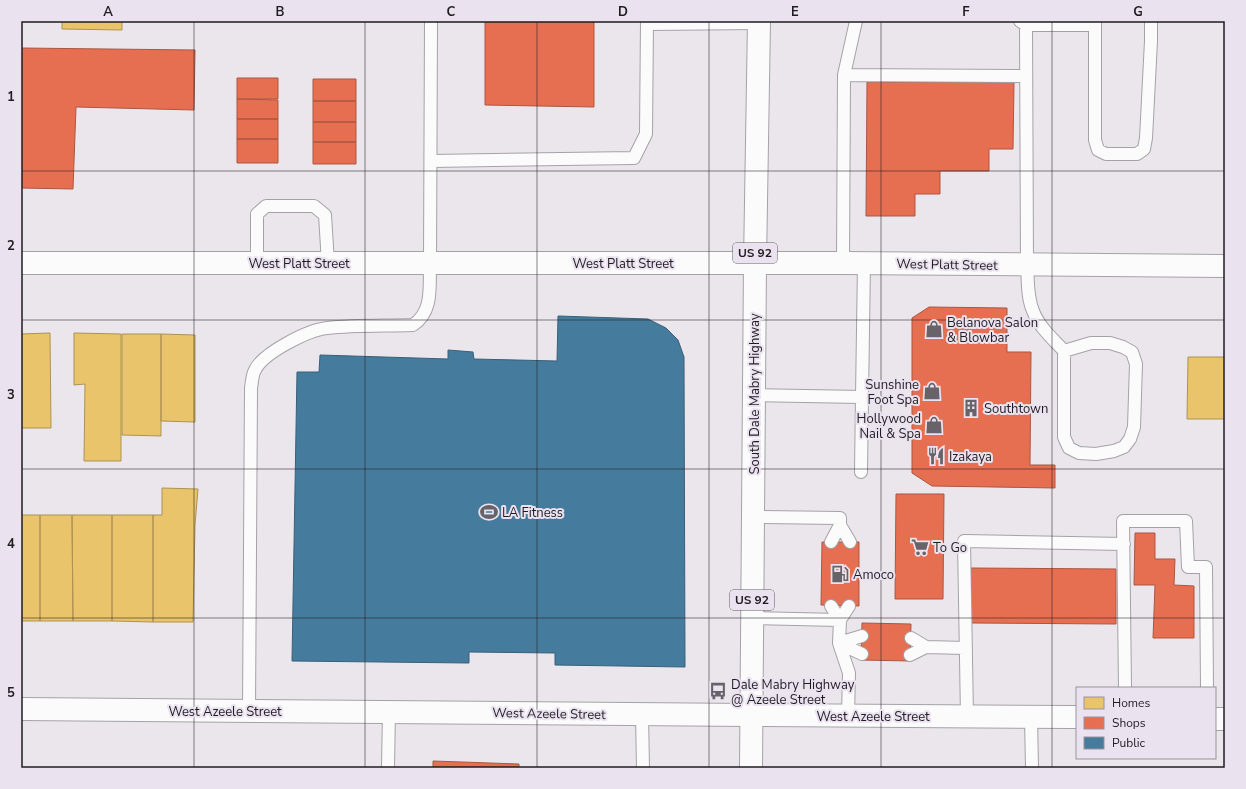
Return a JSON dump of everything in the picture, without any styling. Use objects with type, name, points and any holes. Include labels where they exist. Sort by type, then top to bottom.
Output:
[{"type":"street","name":"South Dale Mabry Highway","points":[[751,768],[755,263],[759,22]]},
{"type":"street","name":"West Platt Street","points":[[21,264],[854,263],[1225,266]]},
{"type":"street","name":"West Azeele Street","points":[[21,709],[1076,717]]},
{"type":"lane","points":[[248,711],[251,388],[254,371],[262,360],[275,350],[306,335],[325,328],[413,326],[420,320],[427,306],[430,263],[431,21]]},
{"type":"lane","points":[[856,21],[844,74],[862,397],[861,472]]},
{"type":"lane","points":[[1064,351],[1091,344],[1110,344],[1123,347],[1132,352],[1136,364],[1134,427],[1130,439],[1124,447],[1114,451],[1096,454],[1079,453],[1070,448],[1064,437],[1064,351],[1042,326],[1033,312],[1028,291],[1027,265],[1026,76],[1022,23],[1095,23],[1095,140],[1098,150],[1106,154],[1137,154],[1144,149],[1146,138],[1151,21]]},
{"type":"lane","points":[[431,161],[634,158],[646,134],[647,22],[759,22]]},
{"type":"lane","points":[[844,74],[1026,76]]},
{"type":"lane","points":[[257,263],[257,214],[266,206],[314,206],[325,215],[328,263]]},
{"type":"lane","points":[[754,394],[862,397]]},
{"type":"lane","points":[[753,517],[840,518],[840,525],[831,542]]},
{"type":"lane","points":[[1125,687],[1124,521],[1186,521],[1188,567],[1206,567],[1207,687]]},
{"type":"lane","points":[[840,525],[850,542]]},
{"type":"lane","points":[[967,717],[964,541],[1124,544]]},
{"type":"lane","points":[[831,606],[840,620]]},
{"type":"lane","points":[[848,716],[849,673],[839,643],[840,620],[849,606]]},
{"type":"lane","points":[[752,618],[840,620]]},
{"type":"lane","points":[[839,643],[862,636]]},
{"type":"lane","points":[[911,638],[926,647]]},
{"type":"lane","points":[[839,643],[862,654]]},
{"type":"lane","points":[[910,655],[926,647],[966,648]]},
{"type":"lane","points":[[388,768],[389,711]]},
{"type":"lane","points":[[642,714],[643,768]]},
{"type":"lane","points":[[1031,717],[1032,768]]},
{"type":"building: Homes","points":[[62,21],[122,21],[122,30],[62,29]]},
{"type":"building: Homes","points":[[50,333],[51,428],[21,428],[21,334]]},
{"type":"building: Homes","points":[[74,333],[121,334],[121,461],[84,461],[85,384],[74,385]]},
{"type":"building: Homes","points":[[122,334],[161,334],[161,436],[122,435]]},
{"type":"building: Homes","points":[[161,334],[195,335],[195,422],[161,421]]},
{"type":"building: Homes","points":[[1188,357],[1225,357],[1225,419],[1187,419]]},
{"type":"building: Homes","points":[[162,488],[198,489],[195,525],[193,622],[153,622],[153,515],[162,515]]},
{"type":"building: Homes","points":[[21,515],[40,515],[40,621],[21,621]]},
{"type":"building: Homes","points":[[40,515],[72,515],[73,621],[40,621]]},
{"type":"building: Homes","points":[[72,515],[112,515],[112,621],[73,621]]},
{"type":"building: Homes","points":[[112,515],[153,515],[153,622],[112,621]]},
{"type":"building: Shops","points":[[485,21],[594,21],[594,107],[485,105]]},
{"type":"building: Shops","points":[[21,48],[195,50],[194,110],[76,107],[73,189],[21,188]]},
{"type":"building: Shops","points":[[237,78],[278,78],[278,99],[237,99]]},
{"type":"building: Shops","points":[[313,79],[356,79],[356,101],[313,101]]},
{"type":"building: Shops","points":[[867,82],[1014,82],[1013,149],[989,149],[989,171],[940,171],[940,194],[915,194],[915,216],[866,216]]},
{"type":"building: Shops","points":[[237,99],[278,100],[278,119],[237,119]]},
{"type":"building: Shops","points":[[313,101],[356,101],[356,122],[313,122]]},
{"type":"building: Shops","points":[[237,119],[278,119],[278,139],[237,139]]},
{"type":"building: Shops","points":[[313,122],[356,122],[356,142],[313,142]]},
{"type":"building: Shops","points":[[237,139],[278,139],[278,163],[237,163]]},
{"type":"building: Shops","points":[[313,142],[356,142],[356,164],[313,164]]},
{"type":"building: Shops","name":"Southtown","points":[[929,307],[1007,308],[1007,352],[1031,352],[1030,465],[1055,465],[1055,488],[932,486],[912,473],[912,318]]},
{"type":"building: Shops","name":"To Go","points":[[896,494],[944,494],[943,599],[895,599]]},
{"type":"building: Shops","points":[[1135,533],[1155,533],[1155,559],[1175,559],[1174,585],[1194,586],[1194,638],[1153,638],[1155,585],[1134,585]]},
{"type":"building: Shops","name":"Amoco","points":[[822,542],[859,542],[859,606],[821,605]]},
{"type":"building: Shops","points":[[971,568],[1116,569],[1116,624],[971,623]]},
{"type":"building: Shops","points":[[862,623],[911,624],[910,661],[861,660]]},
{"type":"building: Shops","points":[[433,761],[519,764],[519,768],[433,768]]},
{"type":"building: Public","name":"LA Fitness","points":[[558,316],[648,319],[666,328],[678,340],[684,357],[685,667],[555,665],[555,653],[469,652],[469,663],[292,661],[297,372],[319,372],[320,355],[448,359],[448,350],[473,352],[474,359],[557,361]]},
{"type":"place","name":"Belanova Salon & Blowbar","points":[[934,329]]},
{"type":"place","name":"Sunshine Foot Spa","points":[[932,391]]},
{"type":"place","name":"Southtown","points":[[971,408]]},
{"type":"place","name":"Hollywood Nail & Spa","points":[[934,425]]},
{"type":"place","name":"Izakaya","points":[[936,456]]},
{"type":"place","name":"LA Fitness","points":[[489,512]]},
{"type":"place","name":"To Go","points":[[920,547]]},
{"type":"place","name":"Amoco","points":[[840,574]]},
{"type":"place","name":"Dale Mabry Highway @ Azeele Street","points":[[718,691]]}]
